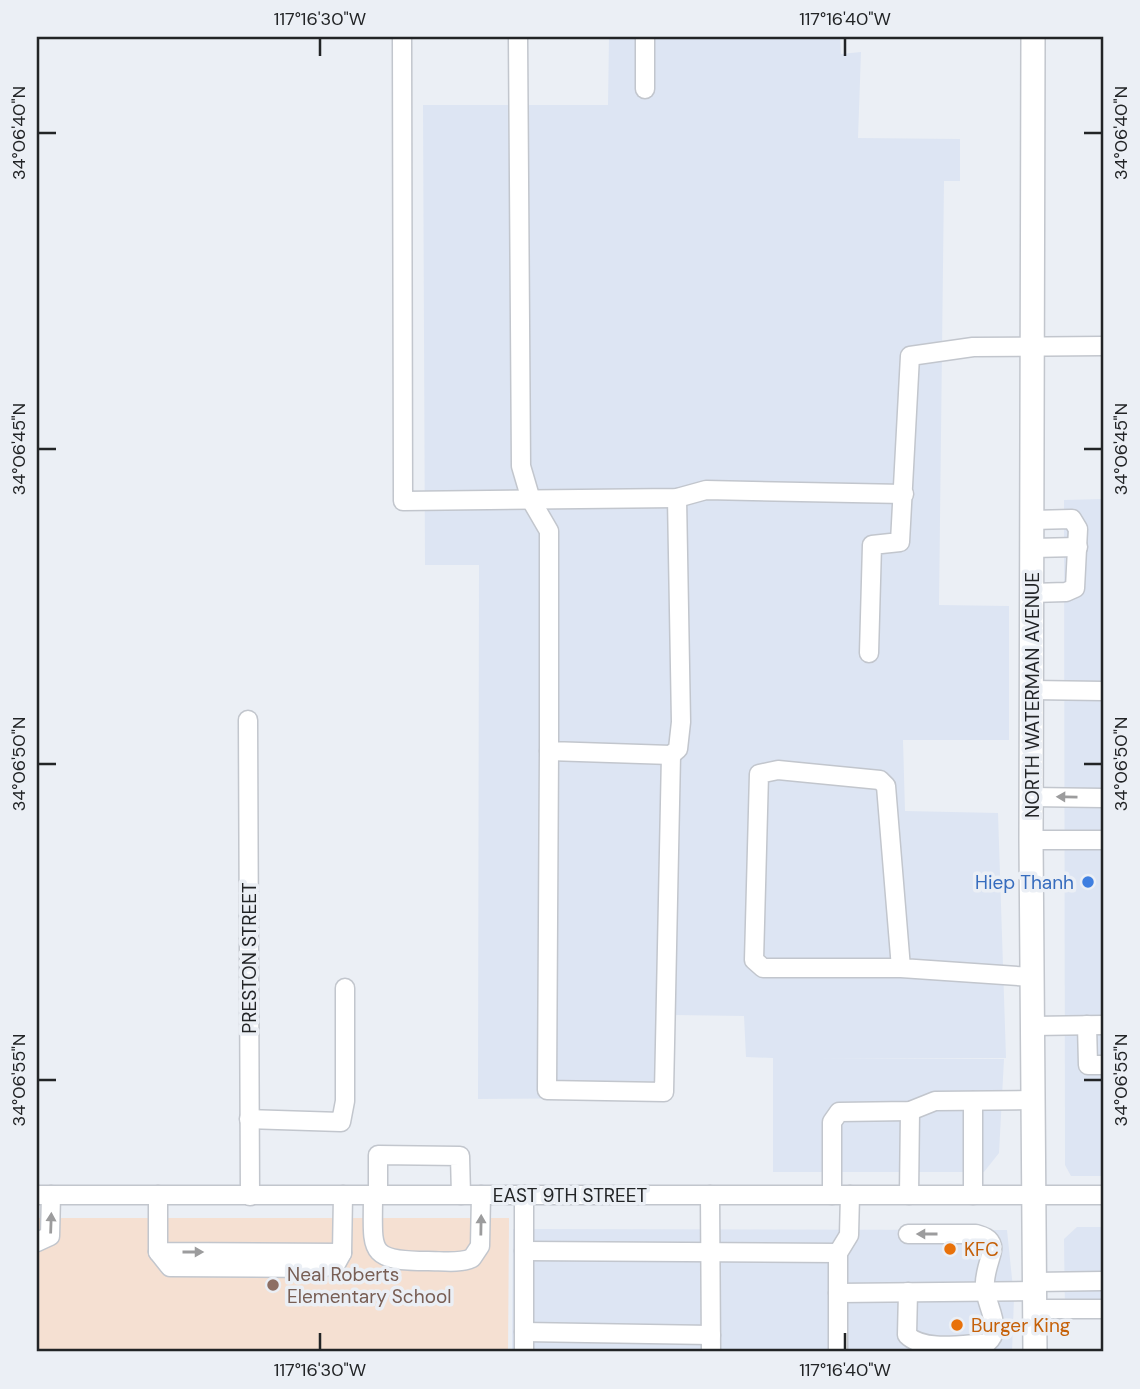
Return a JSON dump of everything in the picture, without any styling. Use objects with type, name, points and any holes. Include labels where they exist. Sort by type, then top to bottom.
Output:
[{"type":"main road","name":"NORTH WATERMAN AVENUE","points":[[1033,37],[1031,840],[1035,1352]]},
{"type":"street","points":[[402,37],[403,501],[677,498],[706,490],[904,494]]},
{"type":"street","points":[[518,37],[521,466],[531,500],[549,531],[547,1090],[664,1092],[671,755],[678,748],[681,722],[677,498]]},
{"type":"street","points":[[645,37],[645,89]]},
{"type":"street","points":[[869,653],[872,545],[900,542],[910,356],[973,347],[1103,346]]},
{"type":"street","points":[[1032,520],[1072,519],[1078,529],[1075,588],[1066,592],[1032,593]]},
{"type":"street","points":[[1032,548],[1078,548]]},
{"type":"street","points":[[1032,690],[1103,691]]},
{"type":"street","name":"PRESTON STREET","points":[[248,720],[250,1196]]},
{"type":"street","points":[[549,751],[671,755]]},
{"type":"street","points":[[901,968],[886,786],[880,780],[778,770],[759,774],[754,960],[763,968],[901,968],[1004,978],[1032,977]]},
{"type":"street","points":[[1031,797],[1103,798]]},
{"type":"street","points":[[1031,840],[1103,840]]},
{"type":"street","points":[[250,1119],[341,1122],[345,1101],[345,988]]},
{"type":"street","points":[[1032,1026],[1095,1025],[1088,1065],[1103,1065]]},
{"type":"street","points":[[838,1352],[838,1253],[849,1236],[832,1122],[839,1112],[910,1111],[935,1101],[1033,1100]]},
{"type":"street","points":[[973,1101],[973,1195]]},
{"type":"street","points":[[909,1195],[910,1111]]},
{"type":"street","points":[[461,1195],[460,1156],[378,1155],[373,1239],[381,1255],[396,1261],[460,1261],[472,1258],[478,1251],[481,1195]]},
{"type":"street","points":[[37,1242],[50,1236],[44,1195]]},
{"type":"street","name":"EAST 9TH STREET","points":[[44,1195],[1103,1195]]},
{"type":"street","points":[[158,1195],[158,1252],[342,1252],[343,1195]]},
{"type":"street","points":[[524,1195],[524,1352]]},
{"type":"street","points":[[524,1332],[711,1344],[710,1195]]},
{"type":"street","points":[[908,1234],[986,1237],[992,1244],[992,1253],[984,1268],[985,1290],[995,1327],[993,1338],[987,1343],[923,1344],[912,1340],[907,1335],[908,1292]]},
{"type":"street","points":[[524,1251],[838,1253]]},
{"type":"street","points":[[1035,1294],[1103,1281]]},
{"type":"street","points":[[838,1293],[985,1290],[1035,1294],[1103,1309]]},
{"type":"shaded area","points":[[609,37],[840,37],[841,54],[861,52],[858,138],[960,139],[960,181],[944,181],[939,605],[1009,606],[1009,740],[903,740],[905,811],[998,813],[1006,1058],[817,1058],[1004,1059],[999,1153],[984,1172],[773,1172],[773,1058],[746,1057],[744,1016],[674,1015],[671,1098],[478,1099],[479,565],[425,565],[423,105],[608,105]]},
{"type":"shaded area","points":[[1103,499],[1103,1176],[1071,1176],[1065,1165],[1064,500]]},
{"type":"shaded area","name":"Neal Roberts Elementary School","points":[[37,1218],[509,1218],[508,1352],[37,1352]]},
{"type":"shaded area","points":[[1077,1227],[1103,1227],[1103,1315],[1065,1315],[1064,1239]]},
{"type":"shaded area","points":[[513,1229],[1007,1230],[1014,1298],[1012,1352],[512,1352]]},
{"type":"place","name":"Hiep Thanh","points":[[1088,882]]},
{"type":"place","name":"KFC","points":[[950,1249]]},
{"type":"place","name":"Neal Roberts Elementary School","points":[[273,1285]]},
{"type":"place","name":"Burger King","points":[[957,1325]]}]
